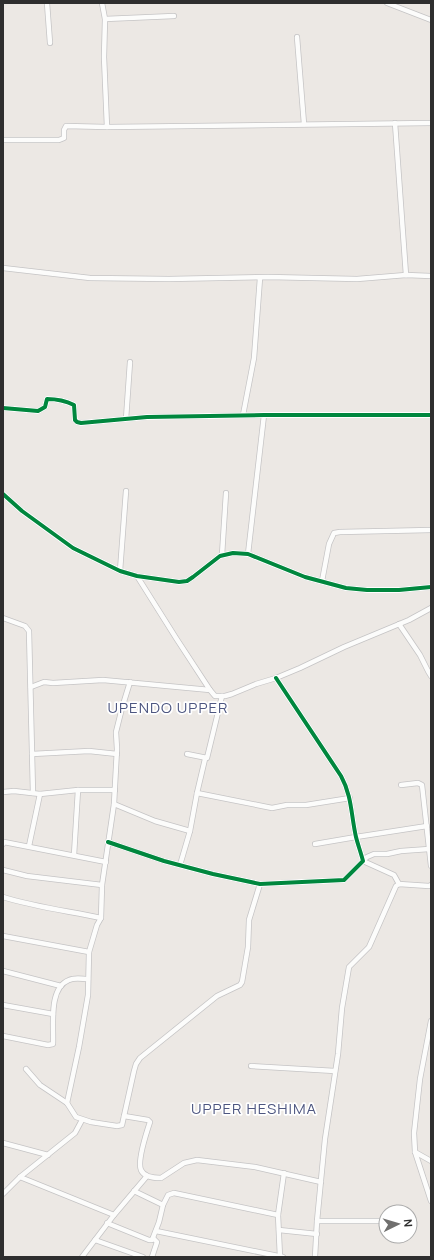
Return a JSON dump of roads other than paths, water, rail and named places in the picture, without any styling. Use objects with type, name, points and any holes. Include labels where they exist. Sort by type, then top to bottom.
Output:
[{"type":"street","points":[[48,3],[50,43]]},
{"type":"street","points":[[102,3],[105,19],[104,57],[107,127]]},
{"type":"street","points":[[387,3],[431,20]]},
{"type":"street","points":[[105,19],[174,16]]},
{"type":"street","points":[[297,37],[304,124]]},
{"type":"street","points":[[3,140],[59,140],[64,138],[64,130],[66,126],[107,127],[431,122]]},
{"type":"street","points":[[395,123],[406,275]]},
{"type":"street","points":[[3,268],[90,278],[357,279],[406,275],[431,276]]},
{"type":"street","points":[[243,415],[254,358],[260,278]]},
{"type":"street","points":[[126,419],[130,362]]},
{"type":"street","points":[[3,408],[38,411],[44,407],[47,399],[52,399],[74,405],[75,420],[77,422],[90,423],[147,417],[243,415],[431,415]]},
{"type":"street","points":[[248,554],[264,415]]},
{"type":"street","points":[[120,571],[126,491]]},
{"type":"street","points":[[222,555],[226,493]]},
{"type":"street","points":[[3,494],[22,511],[73,548],[120,571],[137,576],[179,582],[187,581],[220,556],[233,553],[248,554],[305,577],[346,588],[367,590],[399,590],[431,587]]},
{"type":"street","points":[[322,581],[329,544],[334,533],[431,530]]},
{"type":"street","points":[[137,576],[215,696],[232,694],[276,678],[399,624],[431,608]]},
{"type":"street","points":[[3,618],[25,626],[29,632],[33,793]]},
{"type":"street","points":[[399,624],[420,655],[431,676]]},
{"type":"street","points":[[276,678],[347,787],[356,836],[363,861]]},
{"type":"street","points":[[31,687],[44,682],[53,683],[104,680],[210,690]]},
{"type":"street","points":[[67,1103],[88,995],[89,952],[97,925],[101,918],[102,885],[114,804],[117,754],[116,732],[130,682]]},
{"type":"street","points":[[180,865],[190,831],[205,759],[222,696]]},
{"type":"street","points":[[32,754],[89,752],[117,754]]},
{"type":"street","points":[[187,754],[205,759]]},
{"type":"street","points":[[401,785],[418,783],[422,785],[431,866]]},
{"type":"street","points":[[3,792],[14,791],[40,794],[78,790],[115,790]]},
{"type":"street","points":[[74,855],[78,790]]},
{"type":"street","points":[[197,793],[272,808],[286,805],[306,805],[350,798]]},
{"type":"street","points":[[29,846],[40,794]]},
{"type":"street","points":[[114,804],[155,821],[190,831]]},
{"type":"street","points":[[315,844],[356,836],[427,826]]},
{"type":"street","points":[[3,844],[4,842],[29,846],[106,862]]},
{"type":"street","points":[[108,842],[180,865],[260,884],[344,880],[367,857],[374,854],[429,849]]},
{"type":"street","points":[[363,861],[394,875],[399,884]]},
{"type":"street","points":[[3,870],[26,876],[102,885]]},
{"type":"street","points":[[26,1069],[40,1085],[67,1103],[76,1117],[82,1120],[117,1126],[122,1125],[134,1071],[140,1058],[216,996],[240,985],[242,982],[248,947],[249,920],[260,884]]},
{"type":"street","points":[[316,1257],[317,1222],[325,1139],[342,1008],[349,967],[369,947],[393,890],[399,884],[431,885]]},
{"type":"street","points":[[3,897],[25,904],[66,910],[101,918]]},
{"type":"street","points":[[3,936],[89,952]]},
{"type":"street","points":[[3,971],[61,986]]},
{"type":"street","points":[[3,1036],[48,1045],[53,1044],[54,999],[61,986],[69,980],[88,978]]},
{"type":"street","points":[[3,1005],[53,1014]]},
{"type":"street","points":[[431,1021],[420,1079],[414,1133],[415,1152],[431,1201]]},
{"type":"street","points":[[251,1066],[335,1071]]},
{"type":"street","points":[[124,1116],[148,1120],[150,1122],[140,1164],[142,1171],[147,1176],[161,1178],[184,1163],[197,1160],[222,1163],[226,1162],[321,1182]]},
{"type":"street","points":[[3,1194],[20,1178],[75,1133],[82,1120]]},
{"type":"street","points":[[3,1143],[48,1155]]},
{"type":"street","points":[[415,1152],[431,1161]]},
{"type":"street","points":[[156,1232],[281,1257],[278,1215],[284,1173]]},
{"type":"street","points":[[82,1257],[107,1223],[147,1176]]},
{"type":"street","points":[[20,1178],[114,1215]]},
{"type":"street","points":[[134,1191],[162,1204]]},
{"type":"street","points":[[107,1223],[149,1240],[153,1238],[156,1232],[162,1204],[168,1195],[174,1193],[278,1215]]},
{"type":"street","points":[[317,1222],[378,1221]]},
{"type":"street","points":[[279,1230],[317,1234]]},
{"type":"street","points":[[152,1257],[157,1242],[153,1238]]},
{"type":"street","points":[[95,1240],[144,1257]]},
{"type":"district","name":"UPENDO UPPER","points":[[168,708]]},
{"type":"district","name":"UPPER HESHIMA","points":[[254,1109]]}]
